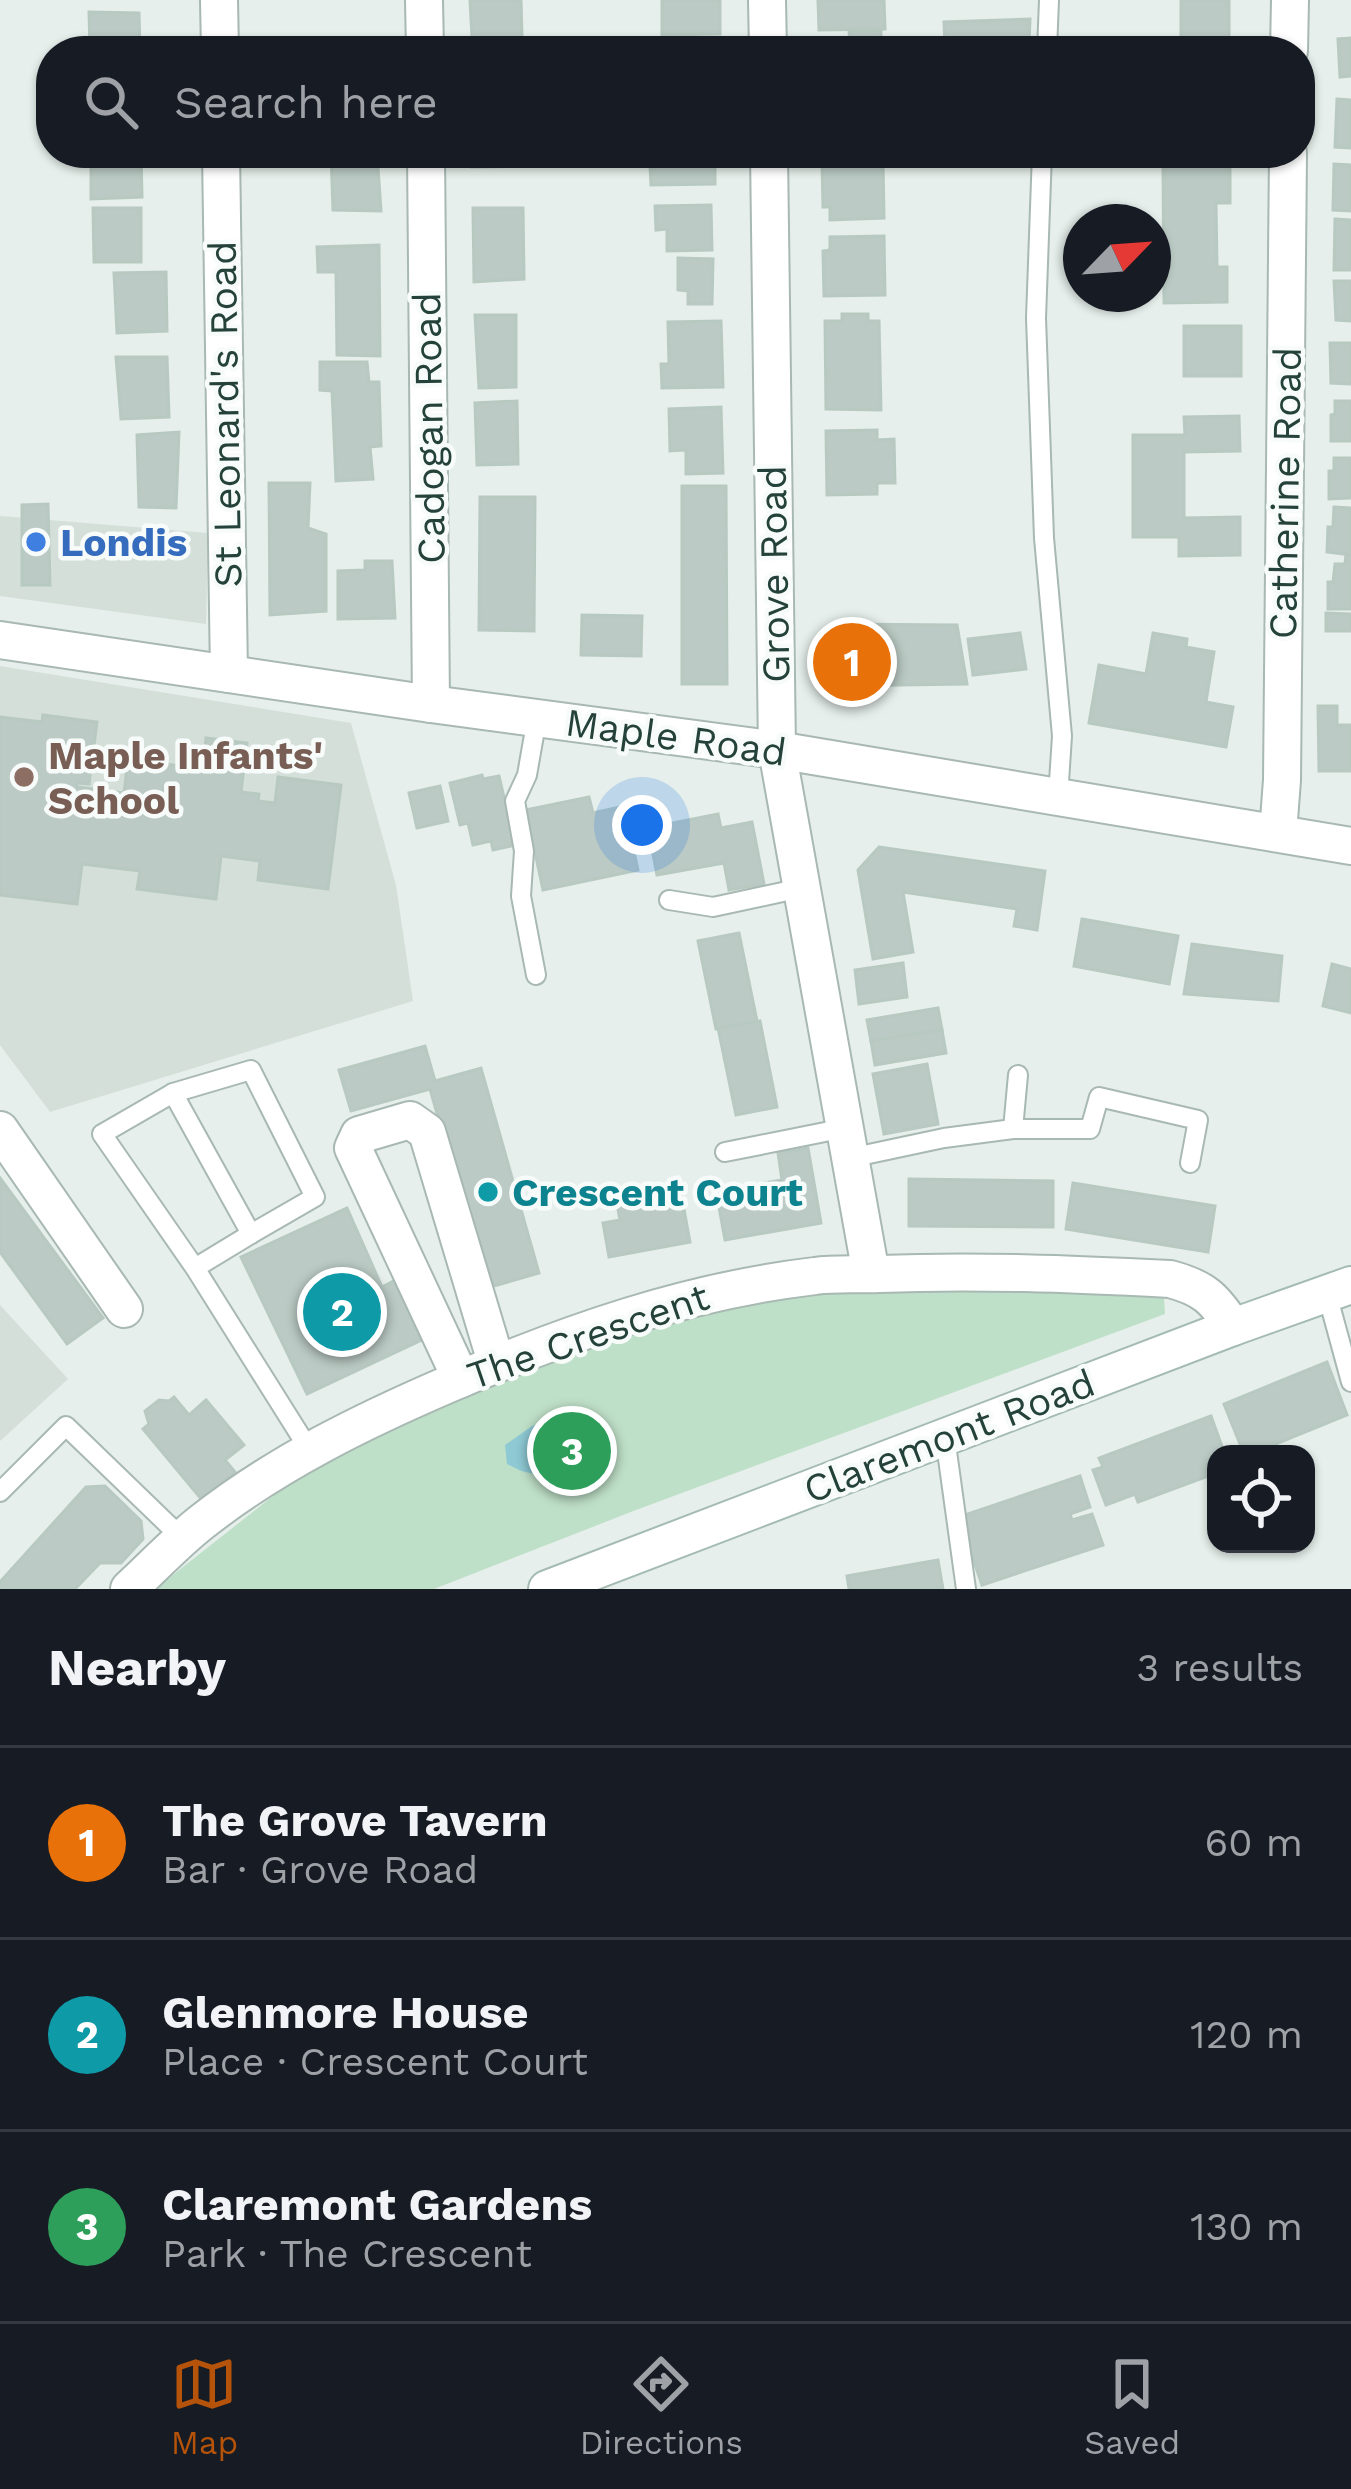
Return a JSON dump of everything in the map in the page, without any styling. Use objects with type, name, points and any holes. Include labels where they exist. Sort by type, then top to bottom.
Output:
[{"type":"street","points":[[219,0],[220,36]]},
{"type":"street","points":[[424,0],[425,36]]},
{"type":"street","points":[[767,0],[768,36]]},
{"type":"street","points":[[1289,36],[1290,0]]},
{"type":"street","name":"St Leonard's Road","points":[[221,168],[229,674]]},
{"type":"street","name":"Cadogan Road","points":[[426,168],[431,704]]},
{"type":"street","name":"Grove Road","points":[[769,168],[777,750],[872,1274]]},
{"type":"street","name":"Catherine Road","points":[[1278,833],[1288,168]]},
{"type":"street","name":"Maple Road","points":[[0,640],[777,750],[1351,846]]},
{"type":"street","points":[[461,1379],[352,1148],[359,1135],[410,1120],[427,1132],[496,1362]]},
{"type":"street","points":[[0,1130],[124,1309]]},
{"type":"street","name":"The Crescent","points":[[129,1589],[201,1522],[243,1492],[310,1450],[393,1408],[496,1362],[607,1321],[720,1290],[815,1276],[954,1271],[1170,1279],[1206,1293],[1233,1327]]},
{"type":"street","name":"Claremont Road","points":[[547,1589],[1339,1289]]},
{"type":"lane","points":[[1048,36],[1049,0]]},
{"type":"lane","points":[[1041,168],[1036,318],[1044,538],[1062,736],[1058,797]]},
{"type":"lane","points":[[536,975],[520,896],[524,851],[514,801],[527,775],[537,718]]},
{"type":"lane","points":[[669,900],[713,907],[801,888]]},
{"type":"lane","points":[[195,1268],[315,1197],[250,1070],[173,1093],[102,1134],[195,1268],[310,1450]]},
{"type":"lane","points":[[1013,1129],[1018,1076]]},
{"type":"lane","points":[[173,1093],[251,1234]]},
{"type":"lane","points":[[725,1152],[1013,1129],[1090,1129],[1099,1097],[1198,1120],[1190,1163]]},
{"type":"lane","points":[[1339,1289],[1351,1382]]},
{"type":"lane","points":[[0,1492],[66,1426],[183,1539]]},
{"type":"lane","points":[[945,1438],[966,1589]]},
{"type":"shaded area","points":[[0,516],[208,533],[206,624],[0,596]]},
{"type":"shaded area","points":[[0,666],[351,723],[396,885],[413,1001],[50,1112],[0,1045]]},
{"type":"shaded area","points":[[0,1305],[68,1379],[0,1441]]},
{"type":"green space","points":[[956,1280],[1164,1297],[1165,1314],[434,1589],[155,1589],[287,1485],[407,1417],[730,1296]]},
{"type":"water","points":[[564,1417],[581,1425],[579,1448],[567,1464],[537,1474],[507,1464],[505,1445],[532,1426]]},
{"type":"building","points":[[470,0],[521,0],[522,36],[472,36]]},
{"type":"building","points":[[662,0],[720,0],[720,34],[662,35]]},
{"type":"building","points":[[818,0],[884,0],[885,29],[819,30]]},
{"type":"building","points":[[1181,0],[1229,0],[1229,36],[1181,36]]},
{"type":"building","points":[[89,12],[139,13],[140,36],[90,36]]},
{"type":"building","points":[[1030,19],[1029,36],[945,36],[944,22]]},
{"type":"building","points":[[849,30],[881,30],[881,36],[849,36]]},
{"type":"building","points":[[1351,38],[1351,76],[1340,77],[1338,39]]},
{"type":"building","points":[[1337,99],[1351,100],[1351,148],[1335,147]]},
{"type":"building","points":[[1334,164],[1351,165],[1351,211],[1333,210]]},
{"type":"building","points":[[91,168],[141,168],[142,197],[91,199]]},
{"type":"building","points":[[332,168],[378,168],[381,211],[333,210]]},
{"type":"building","points":[[650,168],[715,168],[715,184],[651,185]]},
{"type":"building","points":[[822,168],[883,168],[884,218],[830,220],[830,207],[823,207]]},
{"type":"building","points":[[1163,168],[1230,168],[1230,203],[1216,203],[1217,267],[1227,267],[1227,302],[1171,303],[1171,204],[1163,204]]},
{"type":"building","points":[[711,205],[712,250],[667,251],[667,229],[656,230],[655,206]]},
{"type":"building","points":[[93,208],[141,208],[141,262],[94,262]]},
{"type":"building","points":[[473,208],[523,208],[524,279],[474,282]]},
{"type":"building","points":[[1335,219],[1351,220],[1351,270],[1334,270]]},
{"type":"building","points":[[884,236],[885,295],[824,296],[823,251],[830,250],[830,237]]},
{"type":"building","points":[[379,245],[380,356],[337,355],[336,272],[318,272],[317,247]]},
{"type":"building","points":[[678,258],[713,259],[712,304],[688,304],[688,291],[678,290]]},
{"type":"building","points":[[166,272],[167,331],[117,333],[114,273]]},
{"type":"building","points":[[1334,281],[1351,281],[1351,321],[1336,320]]},
{"type":"building","points":[[842,314],[868,314],[868,321],[879,321],[881,410],[826,409],[825,321],[842,321]]},
{"type":"building","points":[[475,315],[516,315],[516,387],[479,388]]},
{"type":"building","points":[[721,321],[723,387],[662,388],[661,364],[669,364],[668,322]]},
{"type":"building","points":[[1184,326],[1241,326],[1241,376],[1184,376]]},
{"type":"building","points":[[1330,343],[1351,343],[1351,384],[1331,383]]},
{"type":"building","points":[[116,357],[167,357],[169,417],[121,419]]},
{"type":"building","points":[[320,362],[367,362],[369,382],[379,382],[381,446],[370,447],[373,479],[336,481],[332,391],[320,390]]},
{"type":"building","points":[[517,401],[518,464],[477,465],[475,403]]},
{"type":"building","points":[[1335,401],[1351,401],[1351,441],[1331,441]]},
{"type":"building","points":[[721,407],[723,473],[686,474],[686,450],[670,451],[669,409]]},
{"type":"building","points":[[1239,416],[1240,451],[1184,452],[1184,518],[1240,517],[1240,555],[1179,556],[1179,537],[1133,537],[1133,435],[1185,435],[1184,417]]},
{"type":"building","points":[[877,430],[877,440],[894,439],[895,483],[877,483],[877,494],[827,495],[826,431]]},
{"type":"building","points":[[179,432],[176,508],[139,507],[137,435]]},
{"type":"building","points":[[1334,458],[1351,458],[1351,498],[1329,499]]},
{"type":"building","points":[[269,483],[310,483],[308,528],[326,534],[326,611],[270,615]]},
{"type":"building","points":[[682,486],[726,486],[727,684],[682,684]]},
{"type":"building","points":[[480,497],[535,497],[534,631],[479,630]]},
{"type":"building","points":[[48,504],[50,585],[22,585],[22,505]]},
{"type":"building","points":[[1334,507],[1351,508],[1351,555],[1327,552]]},
{"type":"building","points":[[1346,554],[1351,555],[1351,609],[1328,609],[1328,582],[1333,582],[1335,564],[1345,564]]},
{"type":"building","points":[[365,561],[392,561],[395,618],[338,619],[338,571],[365,570]]},
{"type":"building","points":[[1326,613],[1351,614],[1351,631],[1326,631]]},
{"type":"building","points":[[582,615],[642,616],[641,656],[581,655]]},
{"type":"building","points":[[832,624],[957,625],[967,684],[833,686]]},
{"type":"building","points":[[1020,633],[1026,669],[973,675],[968,639]]},
{"type":"building","points":[[1153,633],[1187,639],[1186,647],[1214,652],[1206,702],[1233,707],[1226,747],[1089,723],[1099,665],[1146,674]]},
{"type":"building","points":[[1318,706],[1337,706],[1337,725],[1351,725],[1351,771],[1319,771]]},
{"type":"building","points":[[43,715],[97,722],[89,784],[77,783],[77,787],[124,793],[128,759],[203,769],[206,738],[247,743],[241,792],[259,794],[258,801],[275,803],[278,777],[341,785],[328,889],[258,880],[260,861],[221,856],[216,899],[137,889],[140,871],[82,864],[77,904],[0,895],[0,717],[42,722]]},
{"type":"building","points":[[482,775],[483,779],[499,776],[515,845],[493,850],[491,841],[473,845],[468,823],[460,825],[450,783]]},
{"type":"building","points":[[440,786],[448,821],[417,828],[409,793]]},
{"type":"building","points":[[589,797],[593,813],[624,806],[638,870],[543,890],[526,810]]},
{"type":"building","points":[[718,814],[721,828],[752,822],[764,884],[729,890],[724,863],[657,875],[648,828]]},
{"type":"building","points":[[879,847],[1045,871],[1037,930],[1014,926],[1017,909],[903,892],[913,952],[873,959],[858,870]]},
{"type":"building","points":[[1082,919],[1178,936],[1169,984],[1074,966]]},
{"type":"building","points":[[739,933],[757,1021],[716,1029],[698,941]]},
{"type":"building","points":[[1192,944],[1282,956],[1278,1001],[1184,994]]},
{"type":"building","points":[[903,963],[907,997],[859,1004],[855,970]]},
{"type":"building","points":[[1332,964],[1351,969],[1351,1013],[1323,1006]]},
{"type":"building","points":[[938,1008],[942,1030],[871,1041],[867,1020]]},
{"type":"building","points":[[760,1021],[777,1107],[736,1115],[718,1028]]},
{"type":"building","points":[[942,1030],[946,1053],[875,1065],[871,1041]]},
{"type":"building","name":"Crescent Court","points":[[425,1046],[435,1081],[481,1068],[539,1273],[487,1288],[430,1089],[351,1111],[339,1070]]},
{"type":"building","points":[[927,1064],[938,1124],[884,1134],[873,1074]]},
{"type":"building","points":[[808,1148],[821,1223],[725,1240],[716,1191],[782,1180],[778,1153]]},
{"type":"building","points":[[0,1178],[103,1318],[67,1344],[0,1252]]},
{"type":"building","points":[[909,1179],[1053,1181],[1053,1227],[909,1226]]},
{"type":"building","points":[[679,1182],[690,1242],[609,1257],[603,1223],[620,1220],[615,1194]]},
{"type":"building","points":[[1073,1183],[1215,1206],[1208,1252],[1066,1229]]},
{"type":"building","points":[[347,1208],[382,1287],[401,1277],[428,1337],[307,1394],[241,1257]]},
{"type":"building","points":[[1327,1362],[1347,1415],[1273,1445],[1240,1445],[1224,1404]]},
{"type":"building","points":[[174,1397],[189,1415],[206,1400],[244,1445],[225,1460],[235,1472],[202,1500],[143,1429],[149,1424],[145,1411],[159,1400]]},
{"type":"building","points":[[1211,1416],[1221,1445],[1207,1445],[1207,1476],[1138,1502],[1135,1494],[1106,1505],[1093,1470],[1103,1467],[1099,1458]]},
{"type":"building","points":[[1080,1476],[1090,1507],[1070,1514],[1072,1520],[1092,1514],[1103,1545],[982,1585],[959,1517]]},
{"type":"building","points":[[105,1486],[141,1521],[143,1539],[121,1563],[100,1563],[75,1589],[0,1589],[0,1582],[86,1487]]},
{"type":"building","points":[[938,1560],[943,1589],[849,1589],[847,1576]]},
{"type":"place","name":"Londis","points":[[36,542]]},
{"type":"place","name":"The Grove Tavern","points":[[852,662]]},
{"type":"place","name":"Maple Infants' School","points":[[24,777]]},
{"type":"place","name":"Crescent Court","points":[[488,1192]]},
{"type":"place","name":"Glenmore House","points":[[342,1312]]},
{"type":"place","name":"Claremont Gardens","points":[[572,1451]]}]
